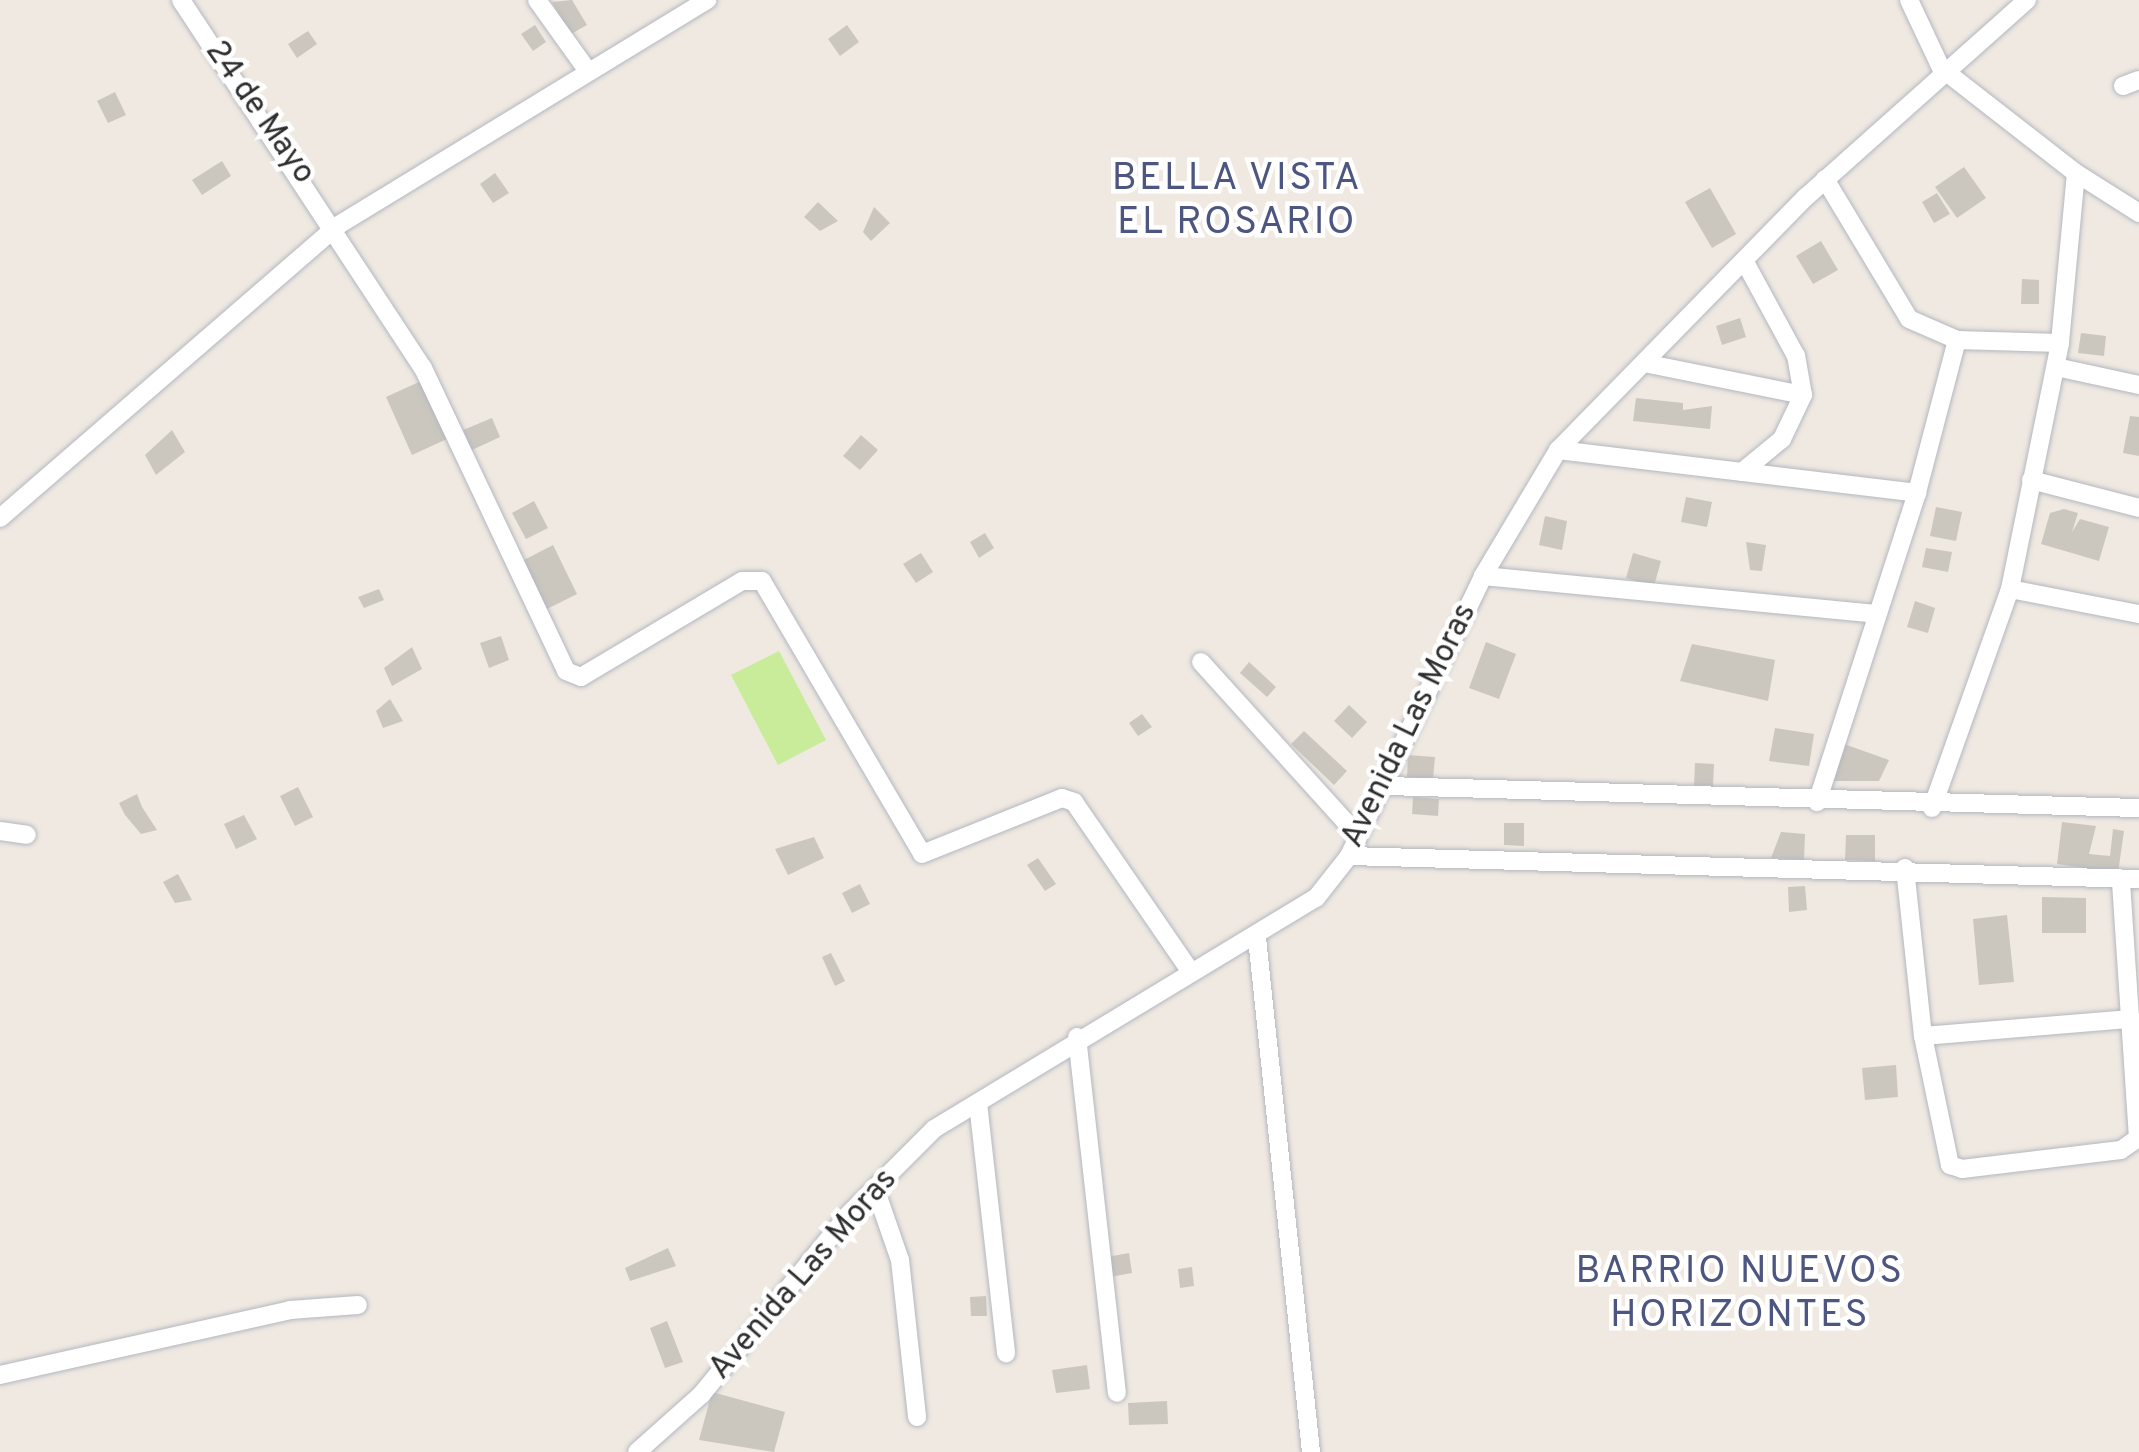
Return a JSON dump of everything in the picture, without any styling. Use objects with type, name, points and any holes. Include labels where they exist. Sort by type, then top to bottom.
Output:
[{"type":"street","name":"24 de Mayo","points":[[180,0],[337,226],[423,368],[566,672],[581,677],[742,582],[762,581],[922,854],[1062,798],[1074,802],[1192,972]]},
{"type":"street","points":[[537,0],[586,67]]},
{"type":"street","points":[[0,518],[337,226],[586,67],[707,0]]},
{"type":"street","points":[[1909,0],[1941,68],[2076,172],[2139,213]]},
{"type":"street","name":"Avenida Las Moras","points":[[637,1452],[701,1395],[875,1188],[934,1129],[1076,1036],[1258,938],[1316,898],[1349,856],[1387,786],[1483,576],[1558,450],[1941,68],[2026,0]]},
{"type":"street","points":[[1932,808],[2010,589],[2060,343],[2076,172]]},
{"type":"street","points":[[1825,180],[1908,319],[1957,340],[2060,343]]},
{"type":"street","points":[[1742,472],[1782,439],[1803,395],[1796,356],[1744,262]]},
{"type":"street","points":[[1817,802],[1916,493],[1957,340]]},
{"type":"street","points":[[1644,363],[1803,395]]},
{"type":"street","points":[[2056,367],[2139,385]]},
{"type":"street","points":[[1558,450],[1916,493]]},
{"type":"street","points":[[2031,480],[2139,508]]},
{"type":"street","points":[[1483,576],[1876,614]]},
{"type":"street","points":[[2010,589],[2139,614]]},
{"type":"street","points":[[1200,662],[1358,836]]},
{"type":"street","points":[[1387,786],[1932,808],[2139,808]]},
{"type":"street","points":[[0,831],[26,835]]},
{"type":"street","points":[[1349,856],[1905,868],[2130,879],[2132,1147],[1962,1169],[1950,1164],[1923,1036],[1905,868]]},
{"type":"street","points":[[1258,938],[1311,1452]]},
{"type":"street","points":[[1923,1036],[2131,1018]]},
{"type":"street","points":[[1076,1036],[1117,1393]]},
{"type":"street","points":[[978,1102],[1006,1353]]},
{"type":"street","points":[[875,1188],[900,1260],[917,1417]]},
{"type":"street","points":[[0,1375],[290,1310],[358,1305]]},
{"type":"green space","points":[[779,651],[826,740],[778,765],[731,675]]},
{"type":"building","points":[[572,0],[587,25],[571,34],[552,2]]},
{"type":"building","points":[[535,25],[546,42],[533,51],[521,34]]},
{"type":"building","points":[[847,25],[859,42],[840,56],[828,39]]},
{"type":"building","points":[[308,31],[317,44],[297,58],[288,44]]},
{"type":"building","points":[[115,92],[126,115],[108,123],[97,101]]},
{"type":"building","points":[[222,161],[231,176],[202,195],[192,180]]},
{"type":"building","points":[[1964,167],[1986,198],[1957,218],[1935,187]]},
{"type":"building","points":[[495,173],[509,193],[493,203],[480,184]]},
{"type":"building","points":[[1710,188],[1736,234],[1712,248],[1685,202]]},
{"type":"building","points":[[1937,193],[1950,214],[1934,223],[1922,202]]},
{"type":"building","points":[[818,202],[838,221],[820,231],[804,217]]},
{"type":"building","points":[[874,207],[890,223],[871,241],[863,232]]},
{"type":"building","points":[[1821,241],[1838,270],[1813,284],[1796,256]]},
{"type":"building","points":[[2022,279],[2039,280],[2039,304],[2021,304]]},
{"type":"building","points":[[1740,318],[1746,337],[1722,345],[1716,326]]},
{"type":"building","points":[[2081,333],[2106,336],[2104,356],[2078,353]]},
{"type":"building","points":[[421,381],[447,439],[412,455],[386,397]]},
{"type":"building","points":[[1636,398],[1683,403],[1683,410],[1712,406],[1710,429],[1633,421]]},
{"type":"building","points":[[2130,416],[2139,417],[2139,456],[2123,453]]},
{"type":"building","points":[[492,418],[500,437],[472,450],[463,430]]},
{"type":"building","points":[[172,430],[185,452],[156,475],[145,455]]},
{"type":"building","points":[[861,435],[878,450],[860,470],[843,456]]},
{"type":"building","points":[[1686,497],[1712,502],[1707,527],[1681,522]]},
{"type":"building","points":[[534,501],[548,528],[526,539],[512,513]]},
{"type":"building","points":[[1936,507],[1962,512],[1956,541],[1930,536]]},
{"type":"building","points":[[2064,509],[2078,513],[2072,532],[2080,519],[2109,527],[2099,561],[2041,544],[2050,513]]},
{"type":"building","points":[[1545,516],[1567,521],[1562,550],[1539,545]]},
{"type":"building","points":[[985,533],[994,548],[979,558],[970,542]]},
{"type":"building","points":[[1746,542],[1766,545],[1762,571],[1750,570]]},
{"type":"building","points":[[553,545],[577,594],[545,610],[520,562]]},
{"type":"building","points":[[1926,548],[1952,552],[1948,572],[1922,567]]},
{"type":"building","points":[[921,553],[933,572],[916,583],[903,564]]},
{"type":"building","points":[[1633,553],[1661,561],[1654,586],[1626,578]]},
{"type":"building","points":[[379,589],[384,600],[364,608],[358,597]]},
{"type":"building","points":[[1915,601],[1935,608],[1928,633],[1907,627]]},
{"type":"building","points":[[501,636],[509,660],[489,668],[480,643]]},
{"type":"building","points":[[1486,642],[1516,654],[1499,699],[1469,688]]},
{"type":"building","points":[[1692,644],[1775,660],[1768,701],[1680,681]]},
{"type":"building","points":[[412,647],[422,669],[392,686],[384,668]]},
{"type":"building","points":[[1249,662],[1276,687],[1267,697],[1240,673]]},
{"type":"building","points":[[390,699],[403,721],[383,728],[376,711]]},
{"type":"building","points":[[1349,705],[1367,722],[1352,738],[1334,721]]},
{"type":"building","points":[[1142,714],[1152,727],[1138,736],[1129,723]]},
{"type":"building","points":[[1775,728],[1814,734],[1809,766],[1769,761]]},
{"type":"building","points":[[1304,731],[1347,771],[1334,785],[1291,744]]},
{"type":"building","points":[[1844,744],[1889,760],[1879,781],[1834,781]]},
{"type":"building","points":[[1408,755],[1435,757],[1433,779],[1407,777]]},
{"type":"building","points":[[1695,763],[1714,764],[1713,787],[1694,786]]},
{"type":"building","points":[[298,787],[313,817],[295,826],[280,796]]},
{"type":"building","points":[[137,794],[157,830],[141,834],[125,815],[119,803]]},
{"type":"building","points":[[1413,797],[1439,799],[1438,816],[1412,814]]},
{"type":"building","points":[[244,815],[257,839],[236,849],[224,824]]},
{"type":"building","points":[[2062,822],[2096,826],[2089,854],[2110,856],[2113,829],[2124,831],[2118,873],[2057,864]]},
{"type":"building","points":[[1504,823],[1524,823],[1524,846],[1504,845]]},
{"type":"building","points":[[1781,832],[1805,834],[1804,860],[1771,858]]},
{"type":"building","points":[[1846,835],[1875,835],[1875,861],[1845,860]]},
{"type":"building","points":[[814,837],[824,858],[788,875],[775,849]]},
{"type":"building","points":[[1038,858],[1056,884],[1045,891],[1027,865]]},
{"type":"building","points":[[178,874],[192,900],[175,903],[163,882]]},
{"type":"building","points":[[860,884],[870,904],[852,913],[842,893]]},
{"type":"building","points":[[1805,886],[1807,910],[1789,912],[1788,887]]},
{"type":"building","points":[[2042,897],[2086,898],[2086,933],[2042,933]]},
{"type":"building","points":[[2007,915],[2014,982],[1979,985],[1973,919]]},
{"type":"building","points":[[831,953],[845,981],[835,986],[822,957]]},
{"type":"building","points":[[1896,1065],[1898,1097],[1865,1100],[1862,1068]]},
{"type":"building","points":[[668,1248],[676,1266],[630,1281],[625,1268]]},
{"type":"building","points":[[1129,1253],[1132,1273],[1110,1277],[1107,1257]]},
{"type":"building","points":[[1192,1267],[1194,1286],[1180,1288],[1178,1269]]},
{"type":"building","points":[[986,1296],[987,1316],[971,1316],[970,1297]]},
{"type":"building","points":[[667,1321],[683,1362],[665,1368],[650,1328]]},
{"type":"building","points":[[1087,1365],[1090,1389],[1056,1393],[1052,1370]]},
{"type":"building","points":[[712,1392],[785,1412],[774,1452],[699,1440]]},
{"type":"building","points":[[1167,1401],[1168,1424],[1129,1425],[1128,1403]]},
{"type":"district","name":"BELLA VISTA EL ROSARIO","points":[[1237,202]]},
{"type":"district","name":"BARRIO NUEVOS HORIZONTES","points":[[1740,1295]]}]
